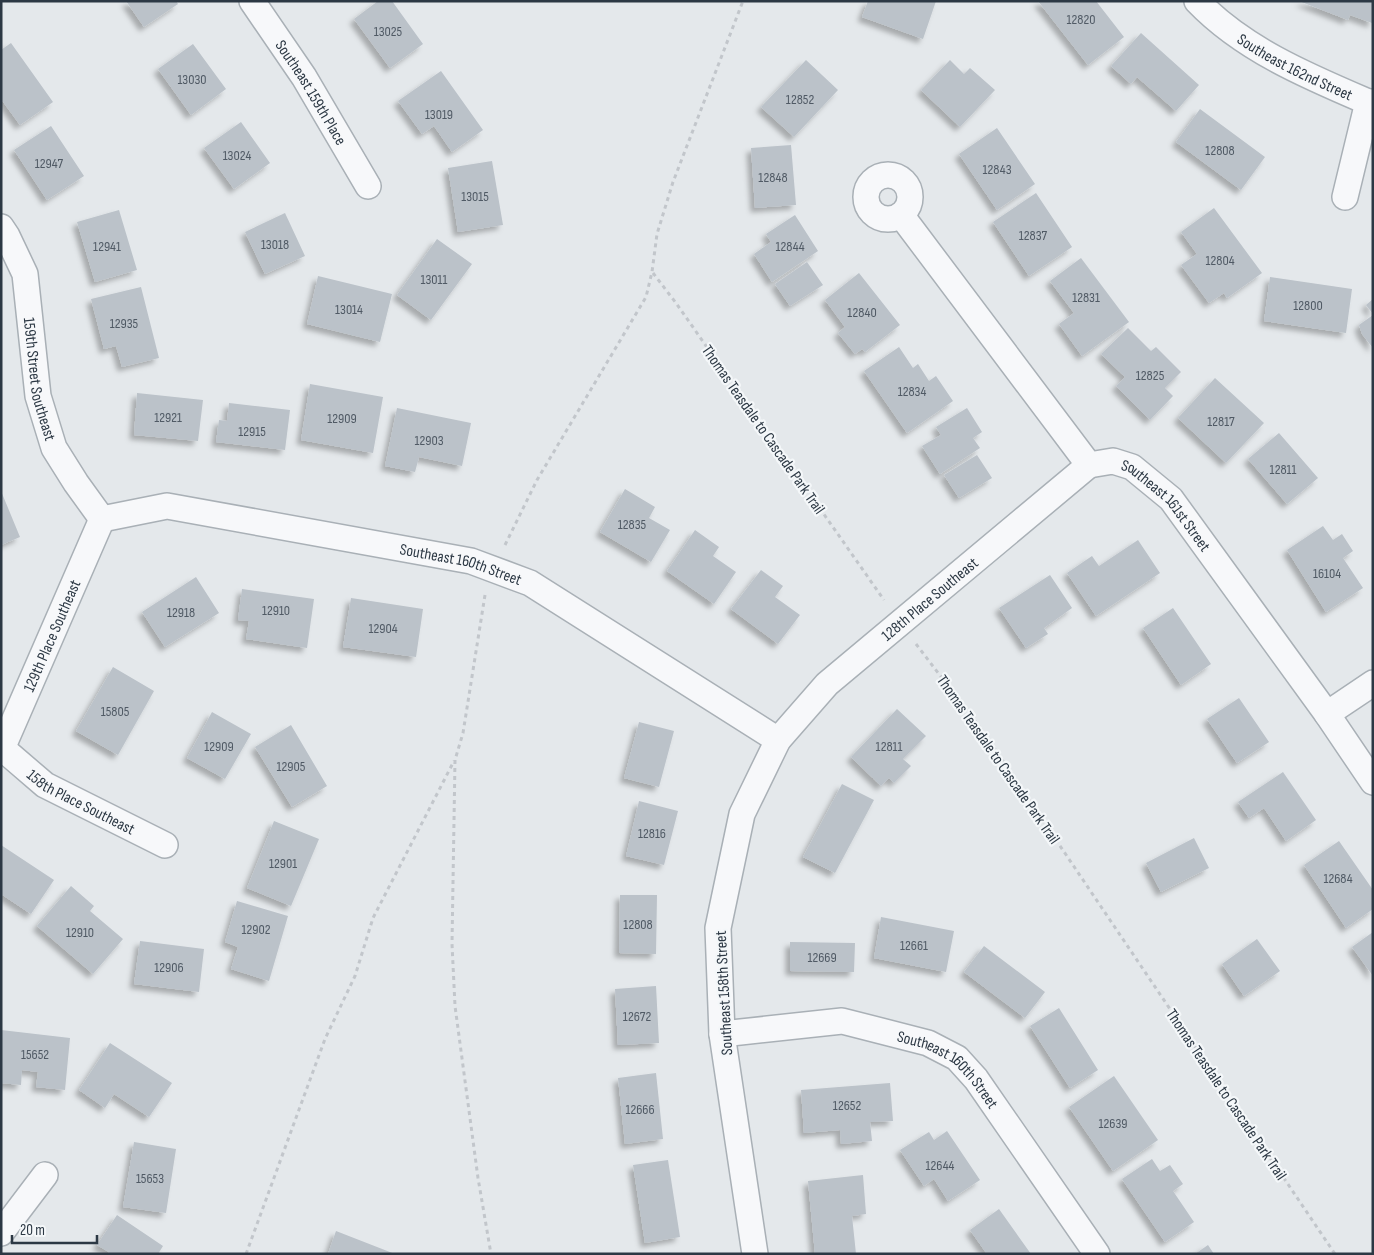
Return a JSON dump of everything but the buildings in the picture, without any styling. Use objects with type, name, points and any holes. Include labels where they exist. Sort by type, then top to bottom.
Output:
[{"type":"street","name":"Southeast 159th Place","points":[[252,1],[304,77],[368,186]]},
{"type":"street","name":"Southeast 162nd Street","points":[[1197,1],[1226,29],[1267,54],[1310,77],[1370,102],[1345,197]]},
{"type":"street","points":[[901,215],[1089,465]]},
{"type":"street","name":"159th Street Southeast","points":[[1,227],[25,274],[38,396],[54,448],[102,520]]},
{"type":"street","name":"Southeast 161st Street","points":[[1089,465],[1113,461],[1132,467],[1171,499],[1327,714],[1373,782]]},
{"type":"street","name":"128th Place Southeast","points":[[778,740],[827,684],[1089,465]]},
{"type":"street","name":"Southeast 160th Street","points":[[102,520],[168,506],[470,561],[530,583],[778,740]]},
{"type":"street","name":"129th Place Southeast","points":[[2,750],[102,520]]},
{"type":"street","points":[[1327,714],[1373,683]]},
{"type":"street","name":"Southeast 158th Street","points":[[754,1254],[722,1034],[718,928],[742,814],[778,740]]},
{"type":"street","name":"158th Place Southeast","points":[[2,750],[45,785],[165,845]]},
{"type":"street","name":"Southeast 160th Street","points":[[722,1034],[842,1021],[928,1043],[957,1058],[976,1078],[1097,1254]]},
{"type":"street","points":[[1,1233],[45,1176]]},
{"type":"path","points":[[246,1254],[325,1039],[355,976],[373,918],[455,760],[463,733],[486,588],[493,570],[537,480],[646,297],[652,272],[657,234],[673,182],[742,1]]},
{"type":"path","name":"Thomas Teasdale to Cascade Park Trail","points":[[652,272],[676,303],[900,623],[984,733],[1335,1254]]},
{"type":"path","points":[[455,760],[452,944],[455,1006],[490,1254]]}]
